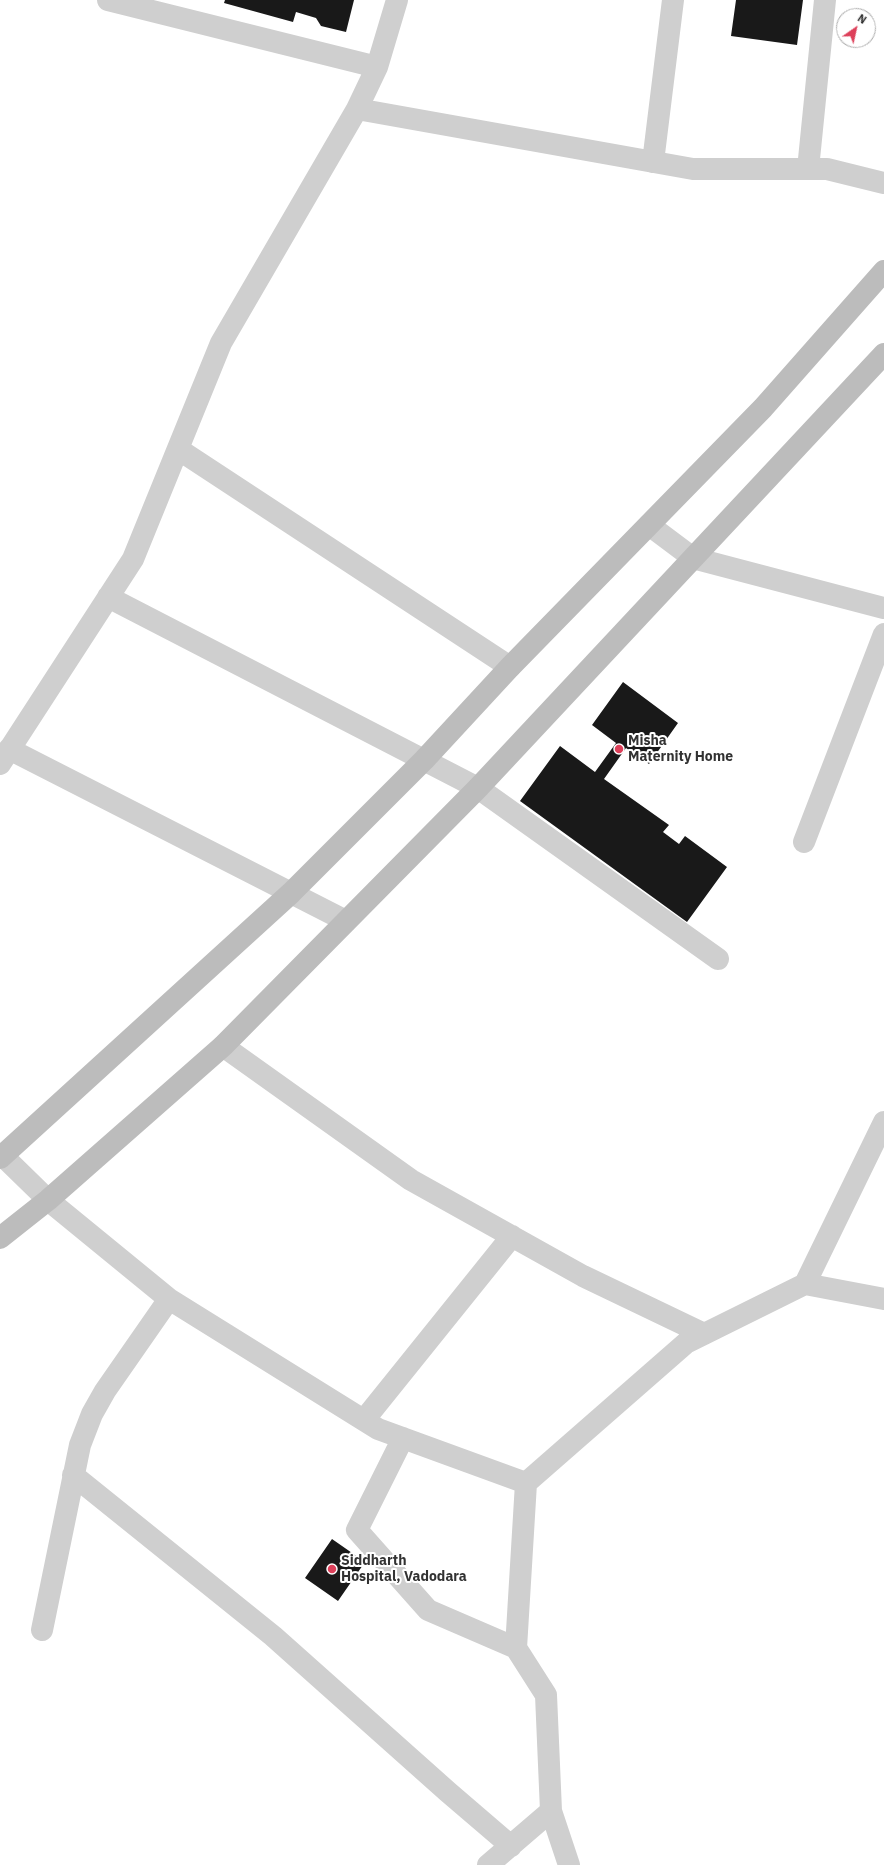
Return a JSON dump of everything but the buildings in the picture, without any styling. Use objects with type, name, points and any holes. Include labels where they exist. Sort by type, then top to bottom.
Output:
[{"type":"street","points":[[108,0],[377,66]]},
{"type":"street","points":[[346,921],[291,893],[5,757],[133,559],[222,343],[358,109],[377,66],[397,0]]},
{"type":"street","points":[[653,162],[673,0]]},
{"type":"street","points":[[808,169],[825,0]]},
{"type":"street","points":[[358,109],[693,169],[827,169],[884,183]]},
{"type":"street","points":[[526,1483],[378,1429],[169,1299],[48,1200],[1,1157],[291,893],[424,760],[510,668],[763,408],[884,271]]},
{"type":"street","points":[[0,1238],[48,1200],[223,1046],[478,788],[884,354]]},
{"type":"street","points":[[178,449],[510,668]]},
{"type":"street","points":[[649,525],[693,558],[884,608]]},
{"type":"street","points":[[108,597],[478,788],[718,959]]},
{"type":"street","points":[[804,842],[884,634]]},
{"type":"street","points":[[223,1046],[411,1180],[583,1276],[704,1334]]},
{"type":"street","points":[[805,1284],[884,1122]]},
{"type":"street","points":[[364,1420],[512,1236]]},
{"type":"street","points":[[516,1648],[526,1483],[686,1343],[805,1284],[884,1298]]},
{"type":"street","points":[[42,1630],[80,1444],[92,1414],[106,1391],[169,1299]]},
{"type":"street","points":[[403,1438],[357,1530],[428,1610],[516,1648],[546,1695],[551,1811],[569,1865]]},
{"type":"street","points":[[73,1475],[273,1636],[510,1846]]},
{"type":"street","points":[[488,1865],[551,1811]]},
{"type":"place","name":"Misha Maternity Home","points":[[619,749]]},
{"type":"place","name":"Siddharth Hospital, Vadodara","points":[[332,1569]]}]
